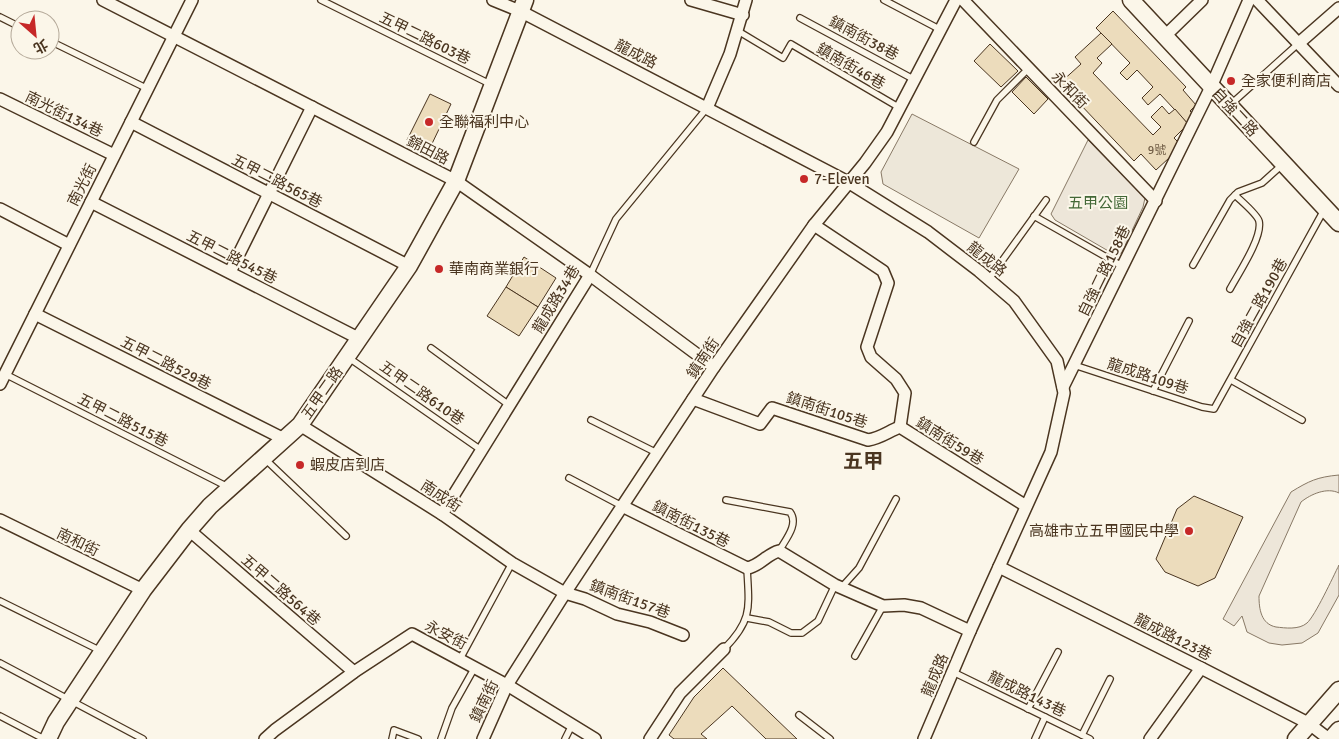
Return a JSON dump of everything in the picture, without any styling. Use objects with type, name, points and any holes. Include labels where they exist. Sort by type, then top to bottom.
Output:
[{"type":"main road","name":"自強二路","points":[[1131,0],[1339,224]]},
{"type":"main road","name":"五甲二路","points":[[46,739],[143,590],[189,530],[210,506],[300,425],[409,266],[456,181],[522,6]]},
{"type":"main road","points":[[1296,739],[1308,723],[1339,690]]},
{"type":"main road","points":[[1330,739],[1339,730]]},
{"type":"street","name":"錦田路","points":[[102,0],[456,181],[590,275],[714,367]]},
{"type":"street","name":"南光街","points":[[3,379],[192,0]]},
{"type":"street","name":"龍成路","points":[[493,0],[522,6],[706,108],[848,182],[928,232],[989,279],[1014,301],[1058,361],[1064,393],[1051,452],[952,672],[924,739]]},
{"type":"street","points":[[691,0],[743,16]]},
{"type":"street","points":[[706,108],[730,54],[743,16],[746,0]]},
{"type":"street","name":"鎮南街","points":[[482,739],[507,685],[714,367],[814,225],[865,163],[887,132],[956,0]]},
{"type":"street","name":"永和街","points":[[963,0],[1156,200]]},
{"type":"street","points":[[1165,36],[1202,0]]},
{"type":"street","name":"自強二路158巷","points":[[1063,387],[1211,87],[1249,0]]},
{"type":"street","points":[[1257,0],[1339,86]]},
{"type":"street","points":[[1299,43],[1339,8]]},
{"type":"street","name":"南光街134巷","points":[[0,100],[114,155]]},
{"type":"street","points":[[230,272],[312,107]]},
{"type":"street","name":"五甲二路565巷","points":[[131,122],[409,266]]},
{"type":"street","name":"五甲二路545巷","points":[[91,202],[360,339]]},
{"type":"street","points":[[0,209],[70,245]]},
{"type":"street","name":"鎮南街59巷","points":[[814,225],[883,271],[888,283],[867,347],[870,357],[896,379],[906,393],[900,427],[1026,506]]},
{"type":"street","name":"龍成路34巷","points":[[442,514],[590,275]]},
{"type":"street","name":"五甲二路529巷","points":[[35,314],[284,439]]},
{"type":"street","name":"鎮南街105巷","points":[[693,399],[760,424],[772,408],[868,440],[879,439],[900,427]]},
{"type":"street","name":"南成街","points":[[300,425],[442,514],[512,563],[566,593]]},
{"type":"street","name":"鎮南街135巷","points":[[622,506],[747,568]]},
{"type":"street","name":"南和街","points":[[0,520],[143,590]]},
{"type":"street","name":"五甲二路564巷","points":[[189,530],[354,672]]},
{"type":"street","points":[[747,568],[754,567],[775,552],[780,551],[838,587],[883,606],[904,605],[920,608],[970,632]]},
{"type":"street","name":"龍成路123巷","points":[[999,567],[1308,723],[1330,739]]},
{"type":"street","name":"鎮南街157巷","points":[[566,593],[586,599],[617,614],[650,622],[683,635]]},
{"type":"street","name":"永安街","points":[[265,739],[354,672],[412,634],[507,685],[595,739]]},
{"type":"street","points":[[650,739],[680,693],[724,648]]},
{"type":"street","points":[[1150,739],[1201,668]]},
{"type":"lane","name":"五甲二路603巷","points":[[321,0],[492,85]]},
{"type":"lane","points":[[884,0],[941,30]]},
{"type":"lane","name":"鎮南街38巷","points":[[800,18],[915,80]]},
{"type":"lane","name":"鎮南街46巷","points":[[738,31],[783,58],[791,44],[900,108]]},
{"type":"lane","points":[[1229,106],[1299,43]]},
{"type":"lane","points":[[60,46],[148,89]]},
{"type":"lane","points":[[974,142],[997,100],[1028,68]]},
{"type":"lane","name":"龍成路34巷","points":[[590,275],[616,219],[706,108]]},
{"type":"lane","points":[[1193,265],[1230,200],[1246,188],[1262,183],[1283,164]]},
{"type":"lane","points":[[1230,289],[1256,241],[1259,222],[1257,217],[1235,195]]},
{"type":"lane","points":[[989,279],[1046,200]]},
{"type":"lane","name":"自強二路190巷","points":[[1214,409],[1325,208]]},
{"type":"lane","points":[[1034,216],[1122,266]]},
{"type":"lane","points":[[1153,391],[1189,322]]},
{"type":"lane","points":[[431,348],[509,405]]},
{"type":"lane","name":"五甲二路610巷","points":[[348,357],[481,450]]},
{"type":"lane","name":"龍成路109巷","points":[[1074,365],[1214,409]]},
{"type":"lane","name":"五甲二路515巷","points":[[3,379],[230,488]]},
{"type":"lane","points":[[1231,380],[1302,420]]},
{"type":"lane","points":[[591,420],[657,453]]},
{"type":"lane","points":[[264,458],[346,536]]},
{"type":"lane","points":[[569,478],[622,506]]},
{"type":"lane","points":[[747,618],[769,622],[791,633],[802,633],[818,621],[838,587],[859,568],[896,499]]},
{"type":"lane","points":[[726,500],[790,512],[793,516],[794,524],[780,551]]},
{"type":"lane","points":[[460,659],[512,563]]},
{"type":"lane","points":[[724,648],[736,636],[747,618],[749,605],[747,568]]},
{"type":"lane","points":[[0,601],[102,652]]},
{"type":"lane","points":[[855,656],[883,606]]},
{"type":"lane","points":[[1028,709],[1058,652]]},
{"type":"lane","points":[[0,664],[140,738]]},
{"type":"lane","points":[[441,739],[452,708],[475,667]]},
{"type":"lane","name":"龍成路143巷","points":[[952,672],[1090,739]]},
{"type":"lane","points":[[1082,735],[1110,679]]},
{"type":"lane","points":[[798,714],[830,739]]},
{"type":"lane","points":[[0,716],[46,739]]},
{"type":"lane","points":[[1035,739],[1045,717]]},
{"type":"lane","points":[[565,739],[572,725]]},
{"type":"lane","points":[[392,739],[394,730],[418,739]]},
{"type":"green space","name":"五甲公園","points":[[1088,140],[1145,198],[1143,207],[1122,252],[1117,256],[1055,220],[1051,214]]},
{"type":"green space","points":[[1339,475],[1339,493],[1334,491],[1319,492],[1301,502],[1259,596],[1260,611],[1267,623],[1276,627],[1300,627],[1307,623],[1315,613],[1339,565],[1339,595],[1318,633],[1302,643],[1282,645],[1269,643],[1247,632],[1242,616],[1234,626],[1223,619],[1291,492],[1314,480]]},
{"type":"shaded area","points":[[912,114],[1019,169],[979,238],[883,184],[881,172]]},
{"type":"building","points":[[1113,11],[1186,87],[1183,90],[1196,105],[1190,111],[1196,117],[1188,124],[1160,94],[1148,105],[1142,98],[1153,87],[1137,70],[1127,80],[1120,73],[1130,63],[1096,28]]},
{"type":"building","points":[[1101,33],[1112,44],[1097,58],[1102,63],[1093,73],[1153,135],[1161,127],[1151,117],[1162,106],[1169,114],[1175,109],[1188,124],[1174,138],[1182,146],[1156,170],[1141,154],[1134,161],[1060,83],[1081,64],[1075,57]]},
{"type":"building","points":[[990,44],[1018,71],[1001,87],[974,61]]},
{"type":"building","points":[[1026,77],[1048,99],[1034,114],[1012,92]]},
{"type":"building","name":"全聯福利中心","points":[[430,94],[451,104],[429,150],[407,140]]},
{"type":"building","points":[[524,257],[556,278],[538,307],[506,287]]},
{"type":"building","points":[[506,287],[538,307],[519,336],[487,316]]},
{"type":"building","points":[[1194,496],[1243,517],[1215,578],[1198,586],[1165,572],[1156,559],[1177,509]]},
{"type":"building","points":[[723,668],[797,739],[766,739],[732,706],[701,734],[707,739],[674,739],[669,735],[694,697]]},
{"type":"place","name":"全家便利商店","points":[[1231,81]]},
{"type":"place","name":"全聯福利中心","points":[[429,122]]},
{"type":"place","name":"7-Eleven","points":[[804,179]]},
{"type":"place","name":"華南商業銀行","points":[[439,269]]},
{"type":"place","name":"蝦皮店到店","points":[[300,465]]},
{"type":"place","name":"高雄市立五甲國民中學","points":[[1189,531]]},
{"type":"district","name":"五甲","points":[[863,461]]}]
